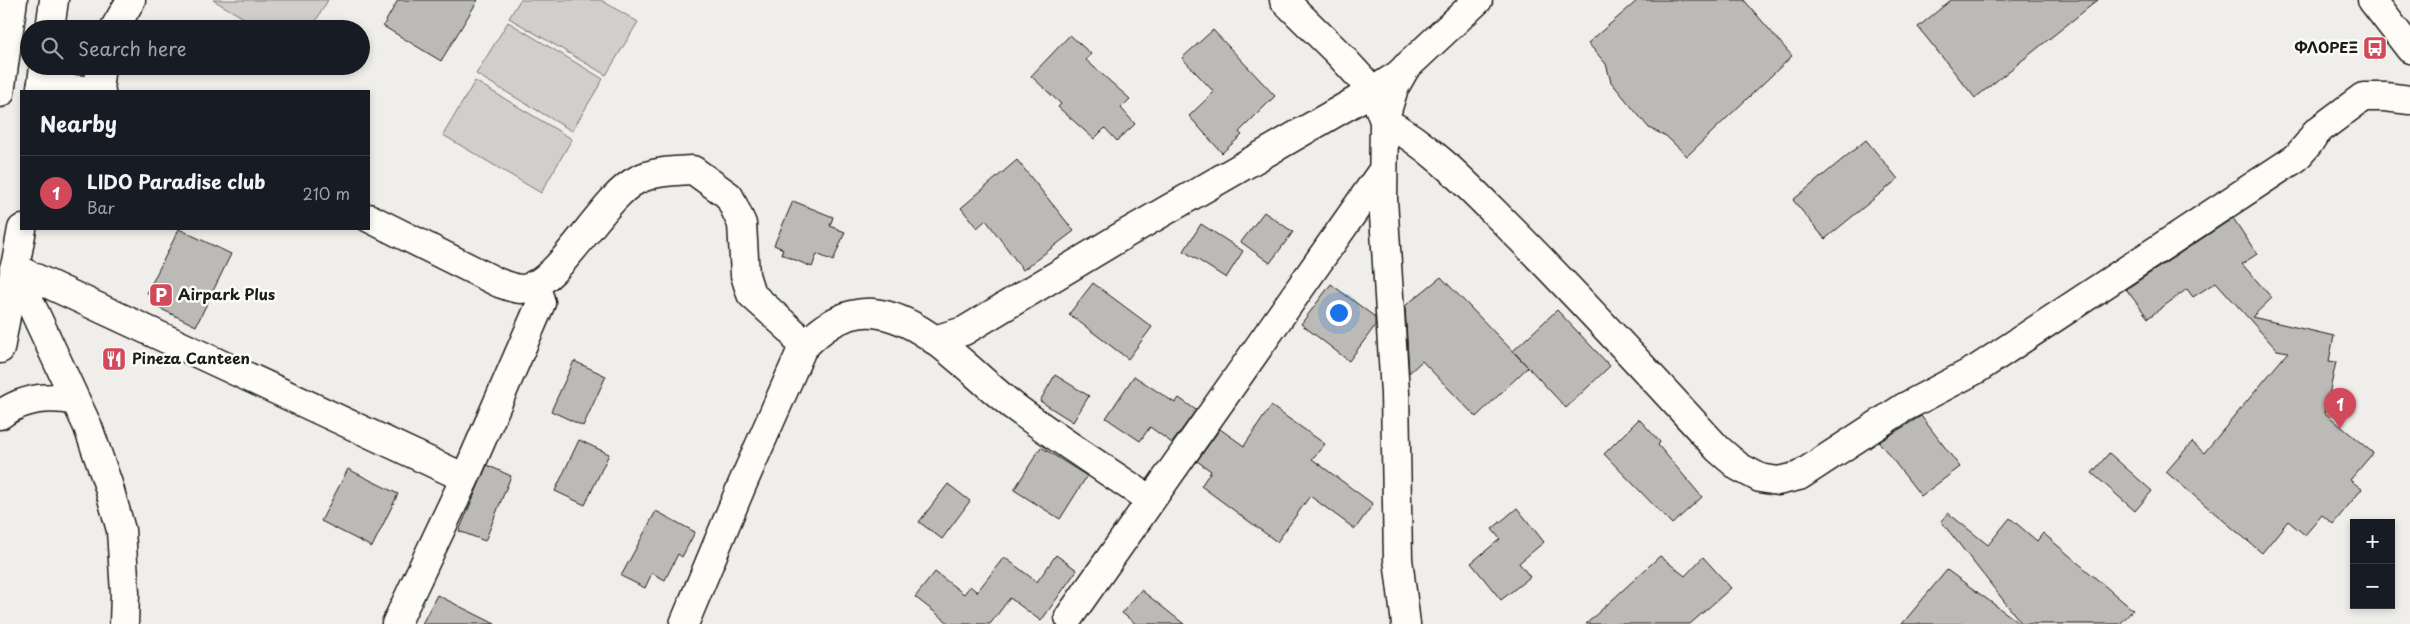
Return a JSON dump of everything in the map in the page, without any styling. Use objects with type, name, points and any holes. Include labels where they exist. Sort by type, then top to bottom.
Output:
[{"type":"street","points":[[0,93],[13,0]]},
{"type":"street","points":[[51,20],[54,0]]},
{"type":"street","points":[[119,20],[131,0]]},
{"type":"street","points":[[1284,0],[1337,52],[1373,91],[1384,121],[1404,132],[1480,198],[1537,255],[1718,449],[1739,467],[1760,478],[1778,481],[1799,476],[1903,408],[1977,369],[2026,337],[2296,158],[2309,144],[2316,132],[2363,97],[2410,100]]},
{"type":"street","points":[[934,340],[972,326],[1136,228],[1373,91],[1406,67],[1478,0]]},
{"type":"street","points":[[2372,0],[2410,49]]},
{"type":"street","points":[[1406,67],[1394,88],[1384,121],[1383,170],[1395,393],[1398,559],[1406,624]]},
{"type":"street","points":[[42,82],[100,83]]},
{"type":"street","points":[[370,218],[499,283],[522,289],[535,284],[550,274],[598,218],[635,180],[655,173],[693,170],[729,196],[742,224],[745,275],[752,294],[766,310],[784,322],[793,332],[802,350]]},
{"type":"street","points":[[1069,617],[1383,170]]},
{"type":"street","points":[[0,349],[22,230]]},
{"type":"street","points":[[14,268],[465,478]]},
{"type":"street","points":[[14,268],[76,401],[105,474],[122,530],[125,592],[124,624]]},
{"type":"street","points":[[396,624],[465,478],[542,303],[535,284]]},
{"type":"street","points":[[784,322],[800,324],[836,320],[858,313],[891,317],[917,328],[1015,408],[1150,500]]},
{"type":"street","points":[[684,624],[802,350],[816,333],[836,320]]},
{"type":"street","points":[[0,416],[12,406],[28,400],[54,396],[76,401]]},
{"type":"shaded area","points":[[213,0],[328,0],[316,20],[247,20]]},
{"type":"shaded area","points":[[520,0],[601,0],[638,22],[606,75],[509,18]]},
{"type":"shaded area","points":[[508,22],[603,79],[572,131],[476,74]]},
{"type":"shaded area","points":[[475,81],[572,139],[541,193],[443,135]]},
{"type":"building","points":[[398,0],[478,0],[441,61],[383,26]]},
{"type":"building","points":[[1638,0],[1744,0],[1792,56],[1687,156],[1666,136],[1649,128],[1611,82],[1606,64],[1588,43]]},
{"type":"building","points":[[1951,0],[2098,0],[1975,98],[1918,27]]},
{"type":"building","points":[[1213,30],[1275,96],[1239,132],[1242,135],[1222,153],[1189,116],[1214,92],[1182,58]]},
{"type":"building","points":[[1070,35],[1091,54],[1086,60],[1130,99],[1121,108],[1135,124],[1117,141],[1105,128],[1094,139],[1058,107],[1061,104],[1031,76]]},
{"type":"building","points":[[1866,140],[1898,179],[1825,239],[1793,200]]},
{"type":"building","points":[[1017,160],[1074,231],[1023,270],[986,220],[977,228],[961,208]]},
{"type":"building","points":[[793,201],[833,217],[830,226],[845,232],[833,261],[817,254],[812,267],[781,254],[783,249],[774,245]]},
{"type":"building","points":[[1264,212],[1293,232],[1270,263],[1241,242]]},
{"type":"building","points":[[2233,218],[2257,254],[2242,264],[2272,298],[2252,317],[2334,336],[2329,361],[2336,362],[2325,413],[2373,453],[2350,480],[2362,489],[2333,524],[2322,515],[2305,535],[2288,521],[2262,553],[2166,472],[2192,442],[2204,453],[2288,352],[2277,350],[2216,282],[2193,297],[2187,289],[2148,318],[2126,289]]},
{"type":"building","points":[[1201,224],[1243,251],[1226,278],[1184,251]]},
{"type":"building","points":[[178,230],[231,254],[196,326],[155,306],[158,298],[147,293]]},
{"type":"building","points":[[1441,277],[1527,366],[1513,351],[1557,310],[1610,366],[1566,408],[1528,367],[1476,417],[1422,361],[1409,373],[1405,306]]},
{"type":"building","points":[[1093,283],[1152,327],[1128,359],[1069,314]]},
{"type":"building","points":[[1331,284],[1375,317],[1375,326],[1349,361],[1301,324]]},
{"type":"building","points":[[574,361],[606,376],[583,426],[551,411]]},
{"type":"building","points":[[1055,375],[1089,396],[1073,422],[1040,401]]},
{"type":"building","points":[[1134,376],[1175,403],[1179,398],[1196,410],[1172,443],[1150,427],[1140,441],[1106,418]]},
{"type":"building","points":[[1271,406],[1325,444],[1312,459],[1373,504],[1355,529],[1310,496],[1277,542],[1201,486],[1211,471],[1197,461],[1220,429],[1244,446]]},
{"type":"building","points":[[1921,416],[1960,467],[1921,496],[1879,442]]},
{"type":"building","points":[[1639,419],[1660,442],[1658,445],[1702,497],[1672,524],[1604,454]]},
{"type":"building","points":[[579,440],[609,454],[585,505],[555,491]]},
{"type":"building","points":[[1041,447],[1087,476],[1060,519],[1014,490]]},
{"type":"building","points":[[2109,453],[2152,491],[2135,511],[2092,473]]},
{"type":"building","points":[[487,465],[511,476],[485,541],[459,531]]},
{"type":"building","points":[[348,469],[398,494],[372,547],[321,521]]},
{"type":"building","points":[[948,484],[970,501],[942,539],[919,522]]},
{"type":"building","points":[[1517,508],[1544,542],[1519,563],[1530,577],[1501,600],[1471,563],[1500,539],[1492,529]]},
{"type":"building","points":[[656,511],[695,532],[682,557],[678,554],[665,580],[652,573],[645,588],[621,576]]},
{"type":"building","points":[[1948,513],[1988,545],[2010,518],[2037,541],[2043,533],[2133,610],[2120,624],[2022,624],[1941,521]]},
{"type":"building","points":[[1056,555],[1077,570],[1041,621],[1010,598],[990,624],[950,624],[915,597],[935,572],[964,594],[970,586],[977,592],[1004,557],[1037,582]]},
{"type":"building","points":[[1660,556],[1685,576],[1703,557],[1731,588],[1690,624],[1586,624]]},
{"type":"building","points":[[1947,570],[2021,624],[1902,624]]},
{"type":"building","points":[[1141,590],[1184,624],[1136,624],[1122,613]]},
{"type":"building","points":[[437,595],[495,624],[422,624]]},
{"type":"place","name":"ΦΛΟΡΕΞ","points":[[2375,48]]},
{"type":"place","name":"Airpark Plus","points":[[161,295]]},
{"type":"place","name":"Pineza Canteen","points":[[114,359]]},
{"type":"place","name":"LIDO Paradise club","points":[[2340,429]]}]
